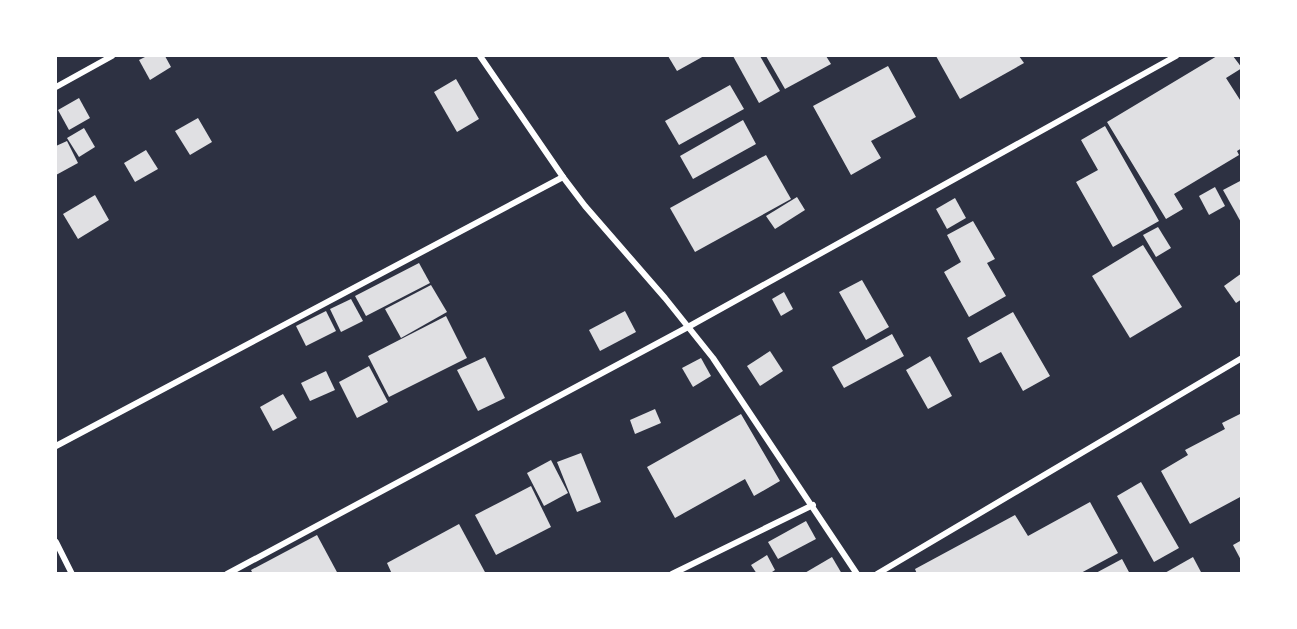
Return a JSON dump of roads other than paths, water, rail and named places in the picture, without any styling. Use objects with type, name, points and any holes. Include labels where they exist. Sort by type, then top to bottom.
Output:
[{"type":"street","points":[[56,87],[112,56]]},
{"type":"street","points":[[480,56],[585,206],[713,358],[857,573]]},
{"type":"street","points":[[228,573],[688,327],[1176,56]]},
{"type":"street","points":[[56,446],[563,177]]},
{"type":"street","points":[[877,573],[1242,358]]},
{"type":"street","points":[[672,573],[813,505]]},
{"type":"street","points":[[56,542],[72,573]]}]
